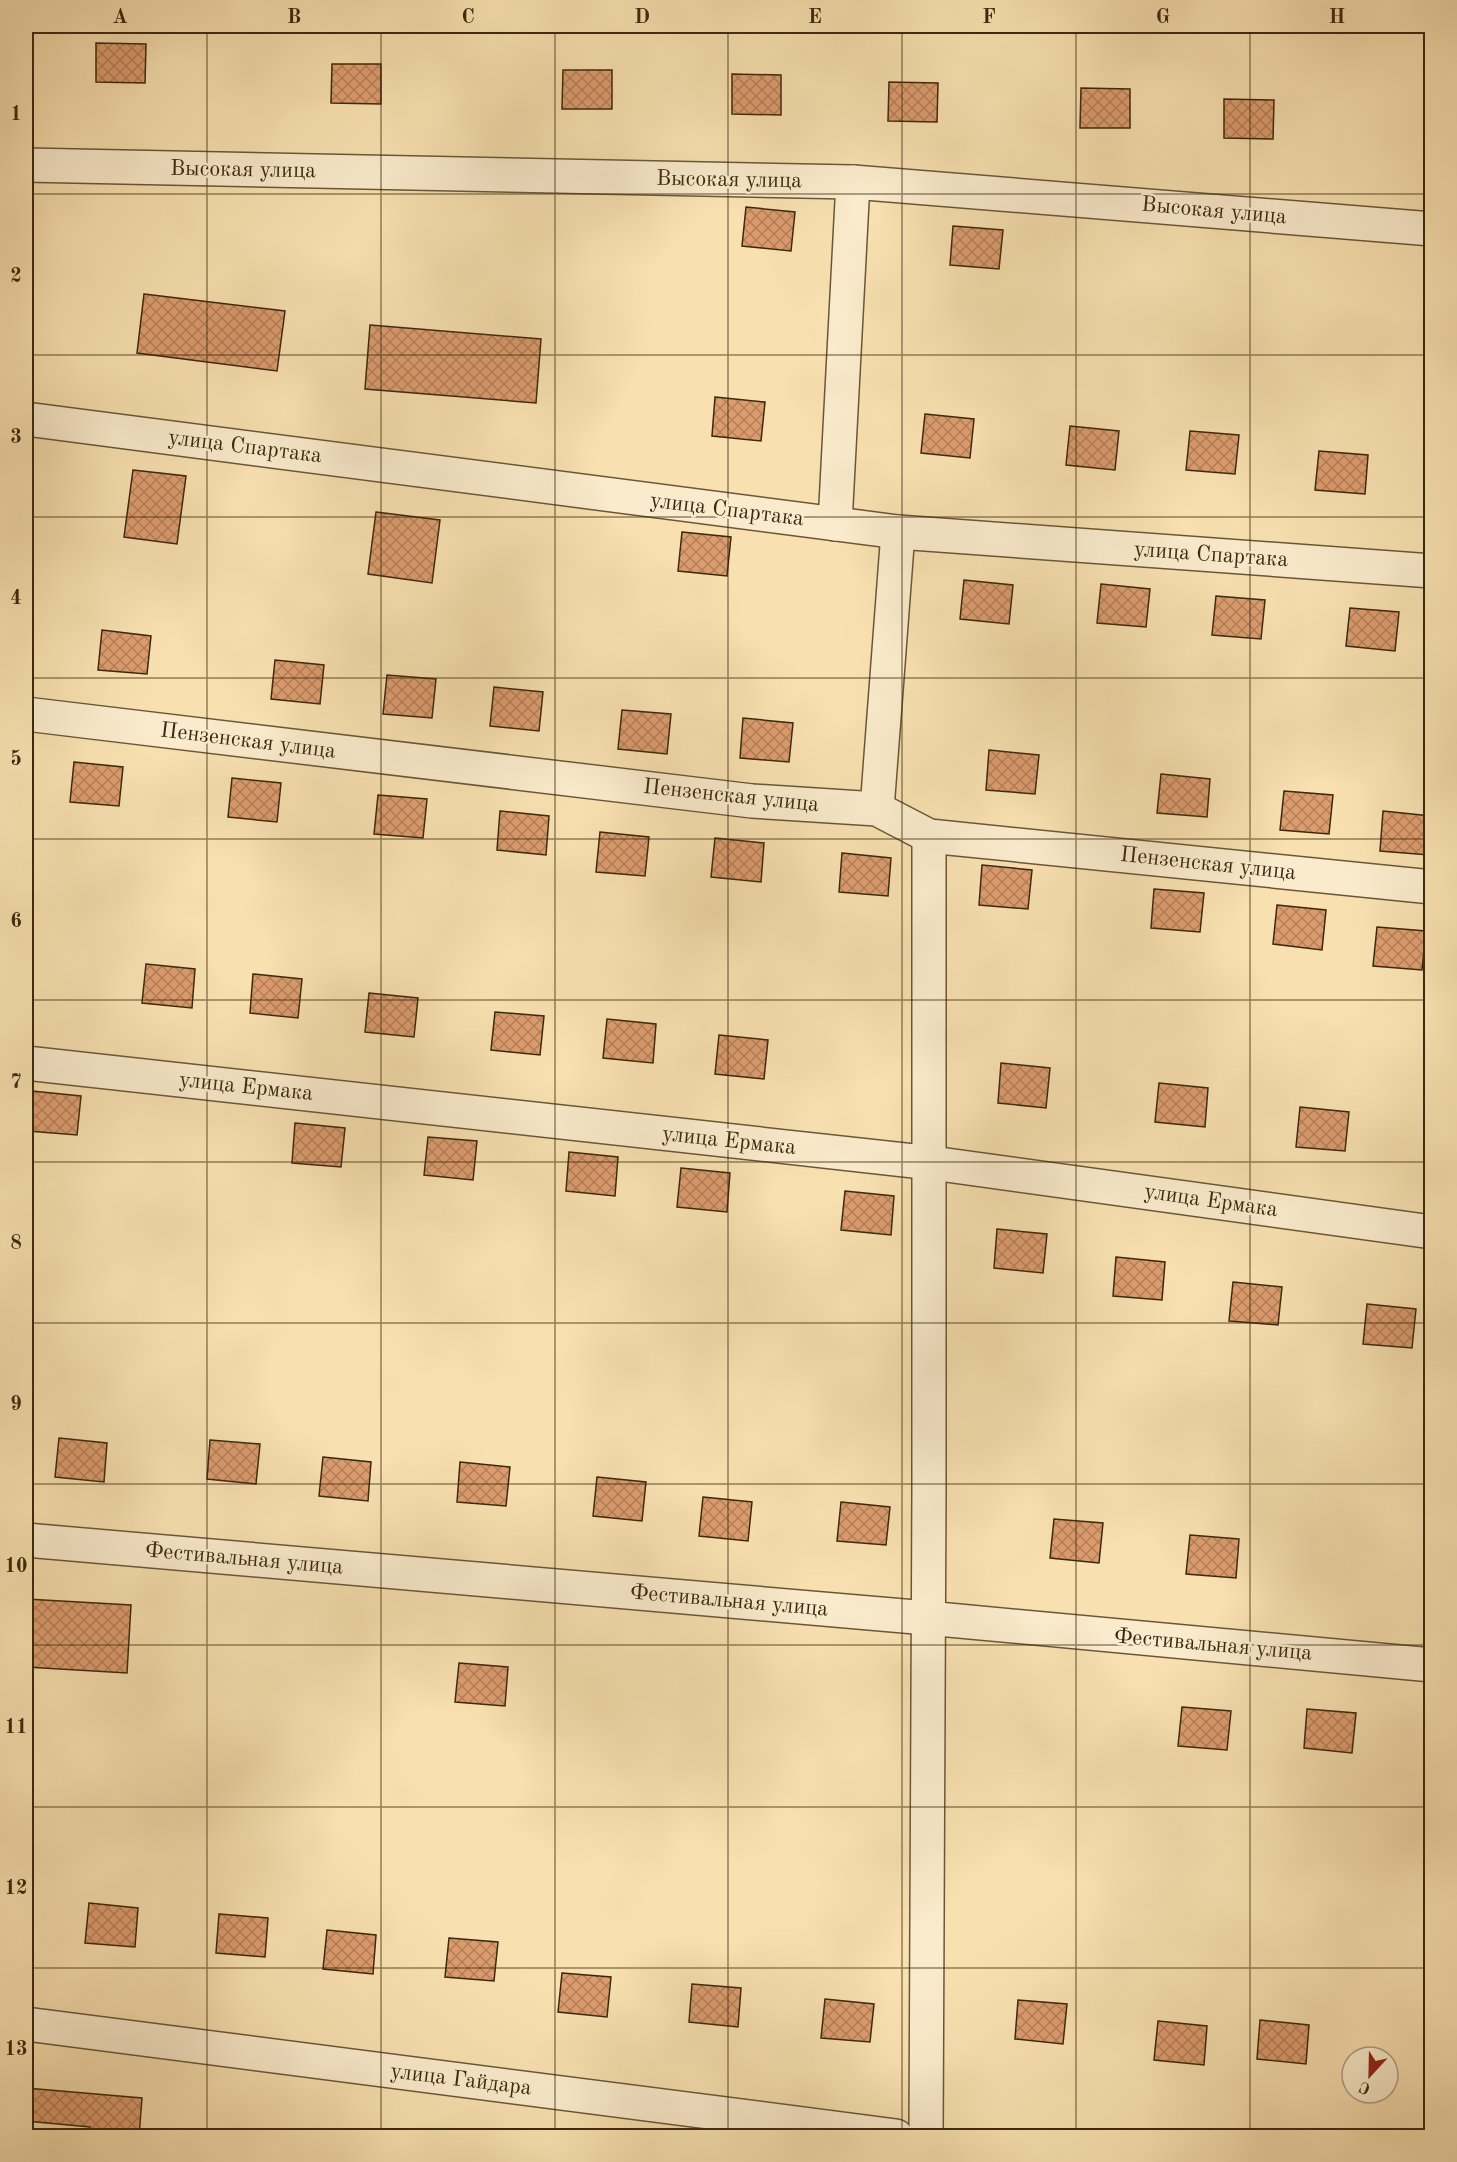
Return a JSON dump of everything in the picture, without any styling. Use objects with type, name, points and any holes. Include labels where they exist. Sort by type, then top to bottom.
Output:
[{"type":"street","name":"Высокая улица","points":[[26,165],[853,182],[1431,229]]},
{"type":"street","points":[[835,524],[853,182]]},
{"type":"street","name":"улица Спартака","points":[[26,418],[898,532],[1431,571]]},
{"type":"street","points":[[877,809],[898,532]]},
{"type":"street","name":"Пензенская улица","points":[[26,714],[752,801],[877,809],[929,836],[1431,887]]},
{"type":"street","points":[[926,2136],[927,1618],[932,1163],[929,836]]},
{"type":"street","name":"улица Ермака","points":[[26,1063],[932,1163],[1431,1232]]},
{"type":"street","name":"Фестивальная улица","points":[[26,1540],[927,1618],[1431,1665]]},
{"type":"street","name":"улица Гайдара","points":[[26,2024],[896,2136]]},
{"type":"building","points":[[96,43],[146,44],[145,83],[96,82]]},
{"type":"building","points":[[332,64],[381,64],[381,104],[331,103]]},
{"type":"building","points":[[563,70],[612,70],[612,109],[562,109]]},
{"type":"building","points":[[732,74],[781,75],[781,115],[732,114]]},
{"type":"building","points":[[889,82],[938,83],[937,122],[888,121]]},
{"type":"building","points":[[1081,88],[1130,89],[1130,128],[1080,128]]},
{"type":"building","points":[[1224,99],[1274,100],[1273,139],[1224,138]]},
{"type":"building","points":[[746,207],[795,212],[791,251],[742,246]]},
{"type":"building","points":[[953,226],[1003,230],[999,269],[950,265]]},
{"type":"building","points":[[144,294],[285,311],[277,371],[137,353]]},
{"type":"building","points":[[370,325],[541,339],[536,403],[365,389]]},
{"type":"building","points":[[715,397],[765,402],[761,441],[712,436]]},
{"type":"building","points":[[925,414],[974,419],[970,458],[921,453]]},
{"type":"building","points":[[1070,426],[1119,431],[1115,470],[1066,465]]},
{"type":"building","points":[[1190,431],[1239,435],[1235,474],[1186,470]]},
{"type":"building","points":[[1319,451],[1368,455],[1365,494],[1315,490]]},
{"type":"building","points":[[133,470],[186,476],[177,544],[124,537]]},
{"type":"building","points":[[376,512],[440,520],[432,583],[368,574]]},
{"type":"building","points":[[682,532],[731,537],[727,576],[678,571]]},
{"type":"building","points":[[964,580],[1013,585],[1009,624],[960,619]]},
{"type":"building","points":[[1101,584],[1150,589],[1146,627],[1097,623]]},
{"type":"building","points":[[1216,596],[1265,600],[1261,639],[1212,635]]},
{"type":"building","points":[[1350,608],[1399,612],[1395,651],[1346,646]]},
{"type":"building","points":[[102,630],[151,636],[147,674],[98,670]]},
{"type":"building","points":[[275,660],[324,665],[320,704],[271,699]]},
{"type":"building","points":[[387,675],[436,679],[432,718],[383,714]]},
{"type":"building","points":[[494,687],[543,692],[539,731],[490,726]]},
{"type":"building","points":[[622,710],[671,714],[667,754],[618,749]]},
{"type":"building","points":[[743,718],[793,723],[789,762],[740,758]]},
{"type":"building","points":[[989,750],[1039,755],[1035,794],[986,790]]},
{"type":"building","points":[[74,762],[123,767],[119,806],[70,802]]},
{"type":"building","points":[[1161,774],[1210,779],[1207,817],[1157,813]]},
{"type":"building","points":[[232,778],[281,783],[277,822],[228,817]]},
{"type":"building","points":[[1284,791],[1333,795],[1329,834],[1280,830]]},
{"type":"building","points":[[378,795],[427,799],[423,838],[374,834]]},
{"type":"building","points":[[500,811],[549,816],[546,855],[497,850]]},
{"type":"building","points":[[1383,811],[1431,816],[1429,855],[1380,851]]},
{"type":"building","points":[[600,832],[649,837],[645,876],[596,872]]},
{"type":"building","points":[[715,838],[764,843],[761,882],[711,877]]},
{"type":"building","points":[[842,853],[891,858],[888,896],[839,892]]},
{"type":"building","points":[[982,865],[1032,870],[1028,909],[979,905]]},
{"type":"building","points":[[1154,889],[1204,893],[1200,932],[1151,928]]},
{"type":"building","points":[[1277,905],[1326,910],[1322,950],[1273,944]]},
{"type":"building","points":[[1377,927],[1426,931],[1422,970],[1373,966]]},
{"type":"building","points":[[146,964],[195,969],[192,1008],[142,1003]]},
{"type":"building","points":[[253,974],[302,979],[298,1018],[250,1013]]},
{"type":"building","points":[[369,993],[418,998],[414,1037],[365,1032]]},
{"type":"building","points":[[495,1012],[544,1016],[540,1055],[491,1050]]},
{"type":"building","points":[[607,1019],[656,1024],[653,1063],[603,1058]]},
{"type":"building","points":[[719,1035],[768,1040],[764,1079],[715,1074]]},
{"type":"building","points":[[1001,1063],[1050,1068],[1046,1108],[998,1103]]},
{"type":"building","points":[[1159,1083],[1208,1088],[1205,1127],[1155,1122]]},
{"type":"building","points":[[32,1091],[81,1096],[77,1135],[28,1131]]},
{"type":"building","points":[[1300,1107],[1349,1112],[1345,1151],[1296,1147]]},
{"type":"building","points":[[295,1123],[345,1128],[341,1167],[292,1163]]},
{"type":"building","points":[[428,1137],[477,1141],[473,1180],[424,1175]]},
{"type":"building","points":[[569,1152],[618,1157],[615,1196],[566,1191]]},
{"type":"building","points":[[681,1168],[730,1173],[727,1212],[677,1207]]},
{"type":"building","points":[[845,1191],[894,1196],[891,1235],[841,1230]]},
{"type":"building","points":[[997,1229],[1047,1234],[1043,1273],[994,1268]]},
{"type":"building","points":[[1116,1257],[1165,1262],[1162,1300],[1113,1296]]},
{"type":"building","points":[[1233,1282],[1282,1287],[1278,1325],[1229,1321]]},
{"type":"building","points":[[1367,1304],[1416,1309],[1412,1348],[1363,1344]]},
{"type":"building","points":[[59,1438],[107,1443],[104,1482],[55,1477]]},
{"type":"building","points":[[210,1440],[260,1444],[256,1484],[207,1479]]},
{"type":"building","points":[[323,1457],[371,1462],[368,1501],[319,1496]]},
{"type":"building","points":[[460,1462],[510,1467],[506,1506],[457,1502]]},
{"type":"building","points":[[597,1477],[646,1482],[642,1521],[593,1516]]},
{"type":"building","points":[[703,1497],[752,1502],[748,1541],[699,1536]]},
{"type":"building","points":[[841,1502],[890,1507],[886,1545],[837,1541]]},
{"type":"building","points":[[1054,1519],[1103,1523],[1099,1563],[1050,1558]]},
{"type":"building","points":[[1190,1535],[1239,1539],[1236,1578],[1186,1574]]},
{"type":"building","points":[[26,1599],[131,1605],[127,1673],[26,1667]]},
{"type":"building","points":[[459,1663],[508,1667],[505,1706],[455,1702]]},
{"type":"building","points":[[1182,1707],[1231,1711],[1227,1750],[1178,1746]]},
{"type":"building","points":[[1307,1709],[1356,1713],[1352,1753],[1304,1748]]},
{"type":"building","points":[[89,1903],[138,1908],[135,1947],[85,1943]]},
{"type":"building","points":[[219,1914],[268,1918],[265,1957],[216,1953]]},
{"type":"building","points":[[327,1930],[376,1935],[373,1974],[323,1969]]},
{"type":"building","points":[[449,1938],[498,1942],[494,1981],[445,1977]]},
{"type":"building","points":[[562,1973],[611,1977],[607,2017],[558,2012]]},
{"type":"building","points":[[692,1984],[741,1988],[738,2027],[689,2022]]},
{"type":"building","points":[[825,1999],[874,2004],[870,2042],[821,2038]]},
{"type":"building","points":[[1018,2000],[1067,2004],[1063,2044],[1015,2039]]},
{"type":"building","points":[[1260,2020],[1309,2025],[1306,2064],[1257,2059]]},
{"type":"building","points":[[1158,2021],[1207,2026],[1204,2065],[1154,2060]]},
{"type":"building","points":[[26,2088],[142,2098],[139,2136],[90,2132],[90,2127],[26,2121]]}]
